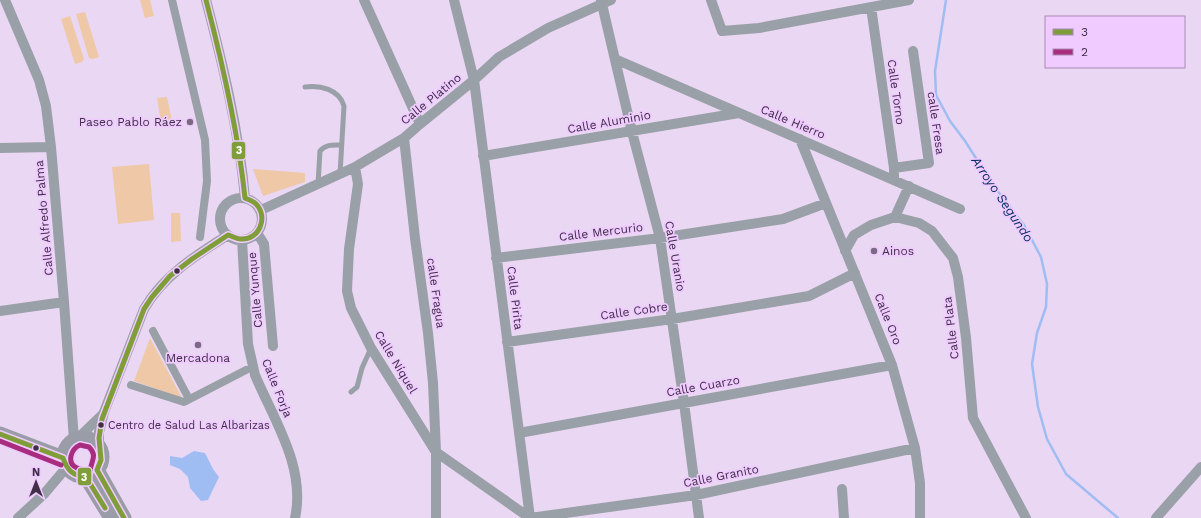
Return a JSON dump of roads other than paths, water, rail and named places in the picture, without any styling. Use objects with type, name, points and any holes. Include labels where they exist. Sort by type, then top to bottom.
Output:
[{"type":"main road","points":[[0,434],[65,463],[73,474],[79,477],[92,474],[101,465],[102,452],[99,446],[89,439],[75,440],[67,446],[64,452],[65,463]]},
{"type":"main road","points":[[92,474],[111,518]]},
{"type":"main road","points":[[92,474],[124,518]]},
{"type":"street","name":"Calle Alfredo Palma","points":[[5,0],[39,80],[46,106],[51,148],[75,440]]},
{"type":"street","points":[[172,0],[205,140],[207,181],[200,237]]},
{"type":"street","points":[[206,0],[221,55],[242,164],[245,198]]},
{"type":"street","points":[[364,0],[420,124]]},
{"type":"street","name":"Calle Pirita","points":[[454,0],[474,80],[530,518]]},
{"type":"street","points":[[711,0],[722,31],[759,28],[909,0]]},
{"type":"street","name":"Calle Platino","points":[[261,210],[355,167],[404,138],[474,80],[499,57],[548,28],[605,1]]},
{"type":"street","name":"Calle Uranio","points":[[605,1],[615,59],[632,132],[660,238],[699,518]]},
{"type":"street","name":"Calle Torno","points":[[871,7],[894,168],[894,180]]},
{"type":"street","name":"calle Fresa","points":[[894,168],[929,162],[913,51]]},
{"type":"street","name":"Calle Hierro","points":[[615,59],[960,209]]},
{"type":"street","name":"Calle Aluminio","points":[[483,156],[739,113]]},
{"type":"street","name":"calle Fragua","points":[[404,138],[415,238],[430,348],[436,452]]},
{"type":"street","name":"Calle Oro","points":[[800,139],[892,365],[915,448],[920,483],[920,518]]},
{"type":"street","points":[[0,148],[51,148]]},
{"type":"street","name":"Calle Níquel","points":[[355,167],[358,184],[348,249],[347,292],[351,308],[371,348],[436,452],[530,518]]},
{"type":"street","points":[[845,250],[854,236],[871,225],[895,217],[909,186]]},
{"type":"street","points":[[235,198],[245,198],[253,201],[261,210],[261,228],[257,233],[247,239],[237,239],[228,235],[221,224],[220,218],[222,210],[229,201],[235,198]]},
{"type":"street","name":"Calle Mercurio","points":[[496,258],[660,238],[783,219],[826,203]]},
{"type":"street","name":"Calle Plata","points":[[895,217],[919,223],[932,231],[953,258],[958,277],[966,338],[973,418],[1026,518]]},
{"type":"street","name":"Calle Yunque","points":[[257,233],[264,244],[273,346]]},
{"type":"street","points":[[99,446],[99,432],[104,412],[144,309],[151,297],[160,286],[192,258],[228,235]]},
{"type":"street","name":"Calle Forja","points":[[242,240],[248,344],[252,364],[258,382],[288,448],[295,468],[298,494],[295,518]]},
{"type":"street","name":"Calle Cobre","points":[[507,342],[672,320],[809,296],[855,273]]},
{"type":"street","points":[[0,311],[64,302]]},
{"type":"street","points":[[153,331],[189,399]]},
{"type":"street","name":"Calle Cuarzo","points":[[519,433],[892,365]]},
{"type":"street","points":[[131,385],[184,402],[246,370]]},
{"type":"street","points":[[75,440],[104,412]]},
{"type":"street","name":"Calle Granito","points":[[530,518],[696,495],[915,448]]},
{"type":"street","points":[[436,452],[436,518]]},
{"type":"street","points":[[18,518],[44,494],[65,463]]},
{"type":"street","points":[[1156,518],[1201,467]]},
{"type":"street","points":[[842,489],[844,518]]},
{"type":"lane","points":[[305,87],[316,85],[325,87],[337,94],[342,100],[344,106],[340,174]]},
{"type":"lane","points":[[318,184],[320,151],[328,146],[341,145]]},
{"type":"lane","points":[[351,392],[357,387],[362,368],[371,348]]},
{"type":"water","points":[[194,451],[205,453],[219,477],[208,500],[201,501],[190,488],[188,477],[180,469],[170,465],[170,456],[182,458]]},
{"type":"waterway","name":"Arroyo Segundo","points":[[946,0],[935,71],[936,95],[950,121],[965,141],[993,185],[1024,225],[1041,257],[1047,284],[1046,307],[1037,333],[1032,364],[1038,407],[1047,439],[1066,474],[1118,518]]},
{"type":"place","name":"Paseo Pablo Ráez","points":[[190,122]]},
{"type":"place","name":"Ainos","points":[[874,251]]},
{"type":"place","name":"Mercadona","points":[[198,345]]},
{"type":"place","name":"Centro de Salud Las Albarizas","points":[[101,425]]}]
